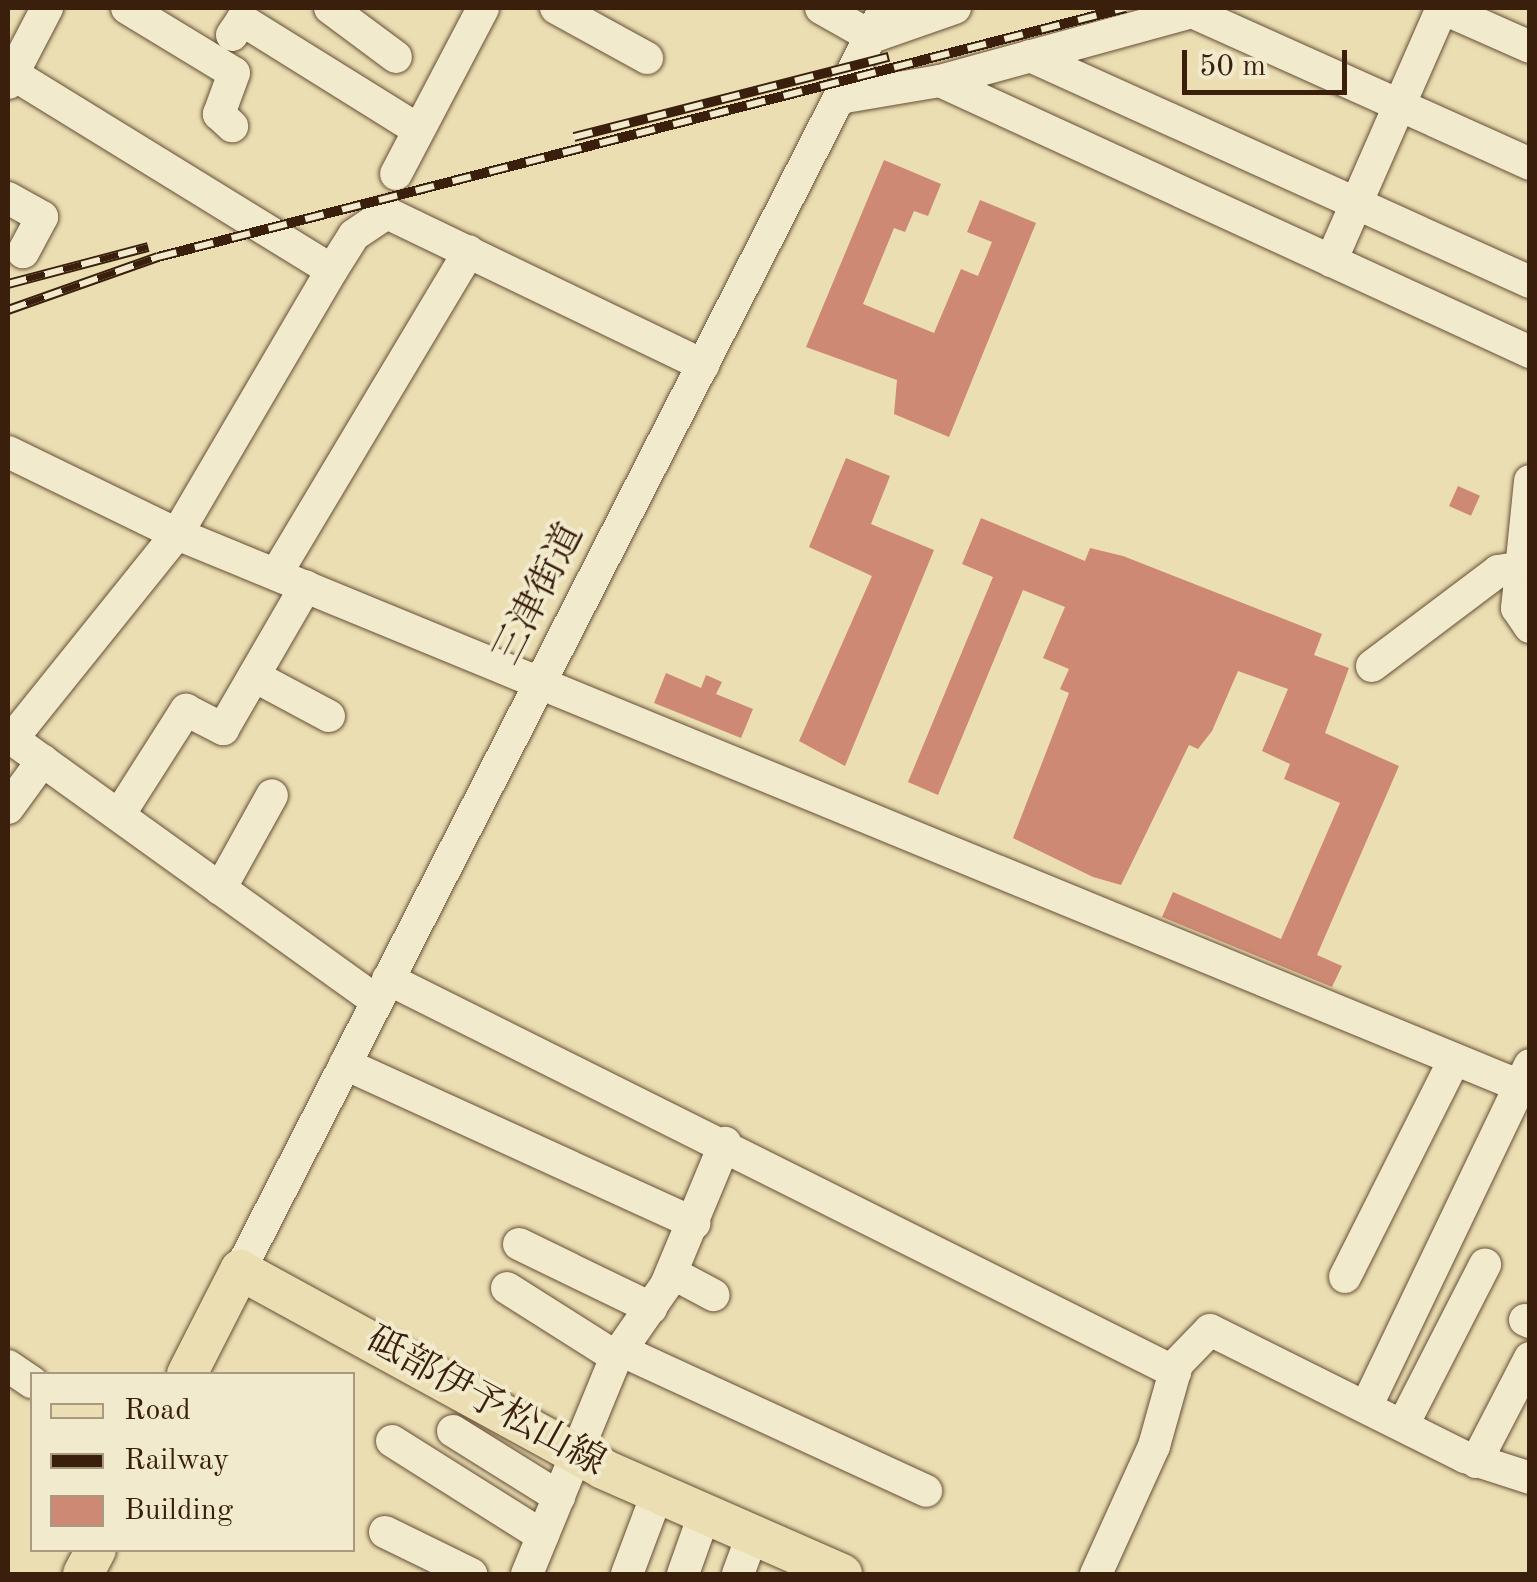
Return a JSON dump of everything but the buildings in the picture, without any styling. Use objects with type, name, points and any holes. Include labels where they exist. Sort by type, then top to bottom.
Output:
[{"type":"main road","points":[[188,1372],[240,1270]]},
{"type":"main road","name":"砥部伊予松山線","points":[[240,1270],[576,1455],[842,1574]]},
{"type":"main road","points":[[83,1574],[95,1552]]},
{"type":"street","points":[[46,8],[9,75],[332,270]]},
{"type":"street","points":[[127,8],[234,74],[219,114],[232,126]]},
{"type":"street","points":[[330,8],[396,57]]},
{"type":"street","points":[[396,174],[483,8]]},
{"type":"street","points":[[556,8],[647,58]]},
{"type":"street","points":[[821,8],[878,22],[956,8]]},
{"type":"street","points":[[1330,261],[1442,8],[1530,47]]},
{"type":"street","points":[[845,97],[940,81],[1199,10],[1530,164]]},
{"type":"street","points":[[232,35],[242,20],[338,92],[417,130]]},
{"type":"street","name":"三津街道","points":[[240,1270],[845,97],[878,22]]},
{"type":"street","points":[[1030,56],[1530,282]]},
{"type":"street","points":[[940,81],[1530,352]]},
{"type":"street","points":[[8,198],[42,217],[23,252]]},
{"type":"street","points":[[703,366],[386,212],[354,235],[177,534],[10,738],[220,889],[383,990],[725,1143],[1175,1372]]},
{"type":"street","points":[[119,816],[186,710],[223,729],[254,676],[291,580],[468,251]]},
{"type":"street","points":[[8,452],[177,534],[1454,1060],[1526,1081],[1366,1405]]},
{"type":"street","points":[[1530,481],[1517,608],[1530,627]]},
{"type":"street","points":[[1372,666],[1409,646],[1483,581],[1522,567]]},
{"type":"street","points":[[254,676],[329,717]]},
{"type":"street","points":[[8,808],[43,760]]},
{"type":"street","points":[[220,889],[272,795]]},
{"type":"street","points":[[1345,1277],[1454,1060]]},
{"type":"street","points":[[345,1064],[694,1223]]},
{"type":"street","points":[[526,1574],[618,1354],[672,1272],[725,1143]]},
{"type":"street","points":[[1404,1423],[1486,1266]]},
{"type":"street","points":[[672,1272],[713,1295]]},
{"type":"street","points":[[650,1308],[510,1277],[618,1354],[786,1415],[910,1491]]},
{"type":"street","points":[[1096,1574],[1154,1446],[1175,1372],[1210,1330],[1476,1462],[1530,1478]]},
{"type":"street","points":[[1476,1462],[1530,1358]]},
{"type":"street","points":[[8,1366],[30,1381]]},
{"type":"street","points":[[453,1431],[559,1496]]},
{"type":"street","points":[[392,1441],[543,1536]]},
{"type":"street","points":[[627,1574],[658,1494]]},
{"type":"street","points":[[683,1574],[704,1515]]},
{"type":"street","points":[[386,1530],[457,1559]]},
{"type":"street","points":[[738,1574],[752,1536]]},
{"type":"railway","points":[[8,310],[158,257],[1125,8]]},
{"type":"railway","points":[[574,137],[889,57]]},
{"type":"railway","points":[[8,284],[148,247]]}]
